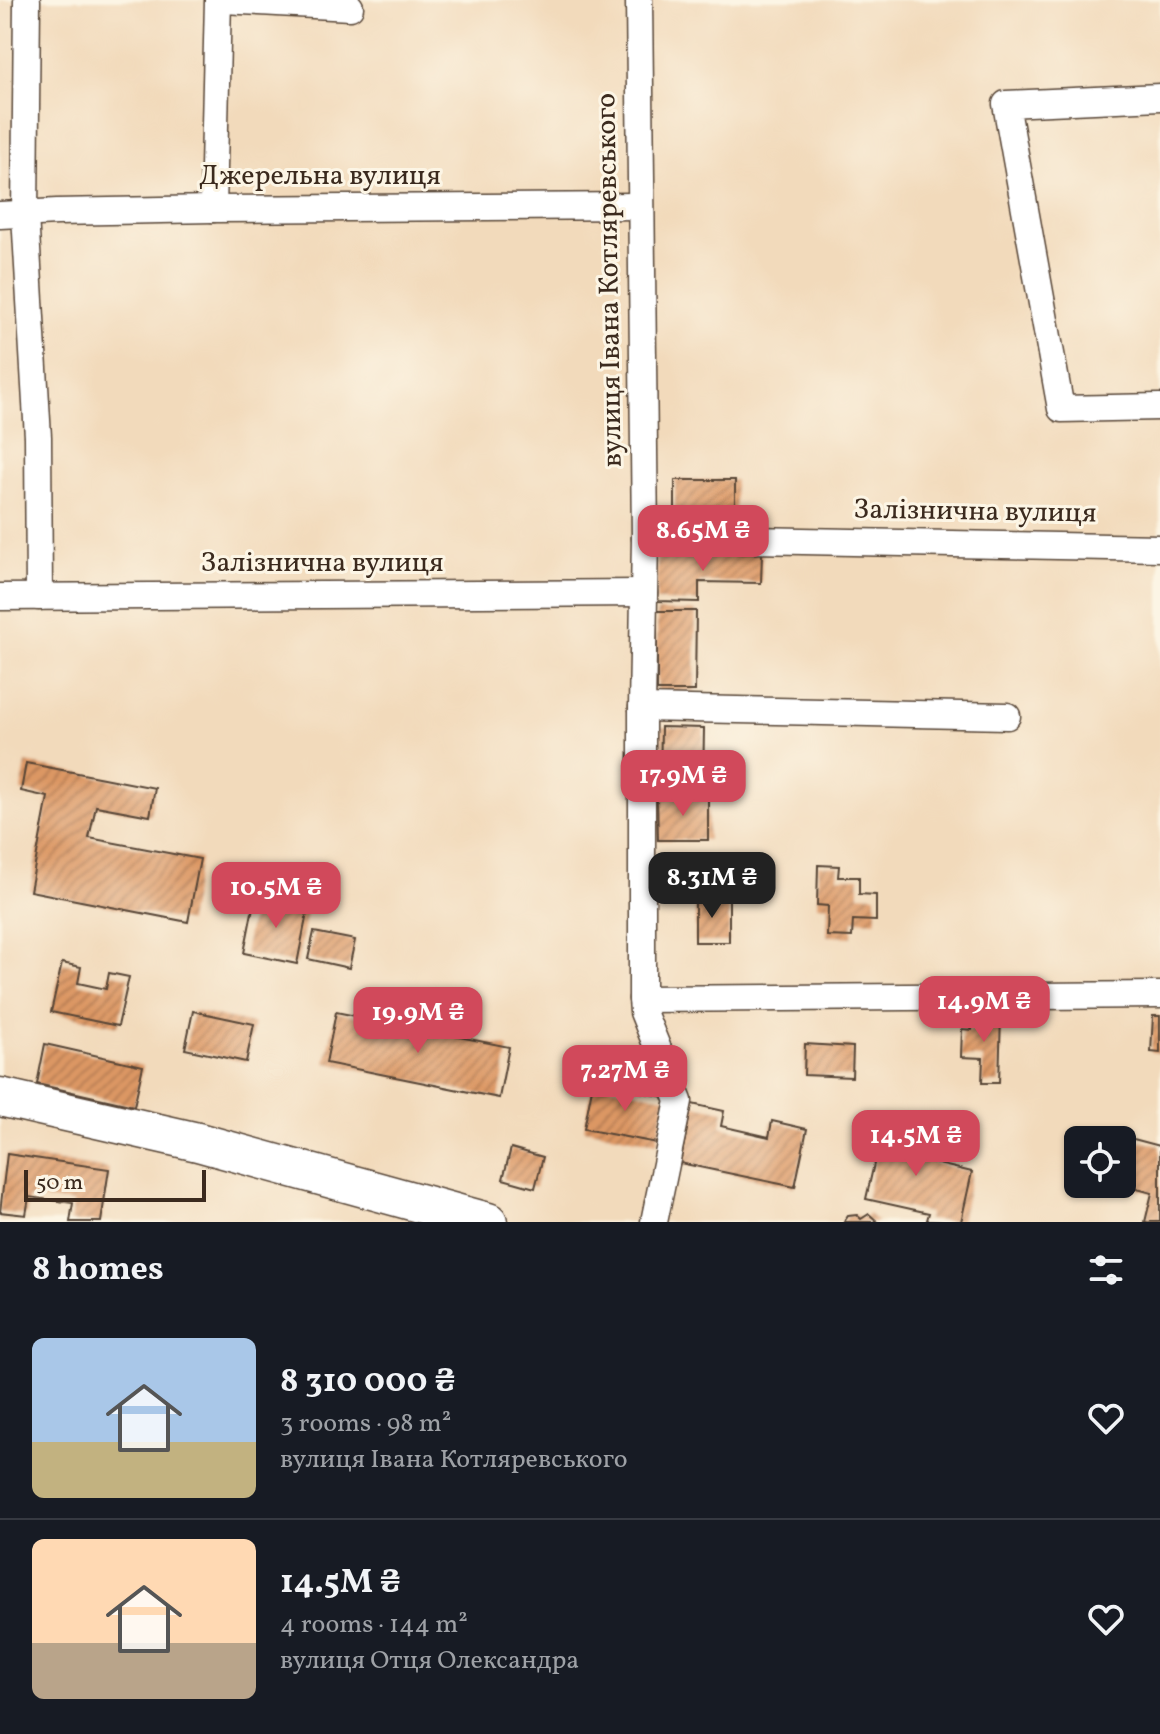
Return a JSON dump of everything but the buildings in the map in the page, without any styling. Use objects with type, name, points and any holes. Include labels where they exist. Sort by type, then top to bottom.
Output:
[{"type":"street","points":[[27,0],[12,215],[38,437],[39,597]]},
{"type":"street","points":[[213,209],[220,0],[350,7]]},
{"type":"street","name":"вулиця Івана Котляревського","points":[[639,0],[645,538],[642,999],[643,1012],[679,1101],[654,1222]]},
{"type":"street","points":[[1160,97],[1006,104],[1061,409],[1160,407]]},
{"type":"street","name":"Джерельна вулиця","points":[[12,215],[213,209],[640,206]]},
{"type":"street","name":"Залізнична вулиця","points":[[645,538],[1160,548]]},
{"type":"street","name":"Залізнична вулиця","points":[[0,597],[644,593]]},
{"type":"street","points":[[642,708],[1007,716]]},
{"type":"street","points":[[642,999],[1160,995]]},
{"type":"street","points":[[0,1097],[198,1142],[488,1222]]}]
